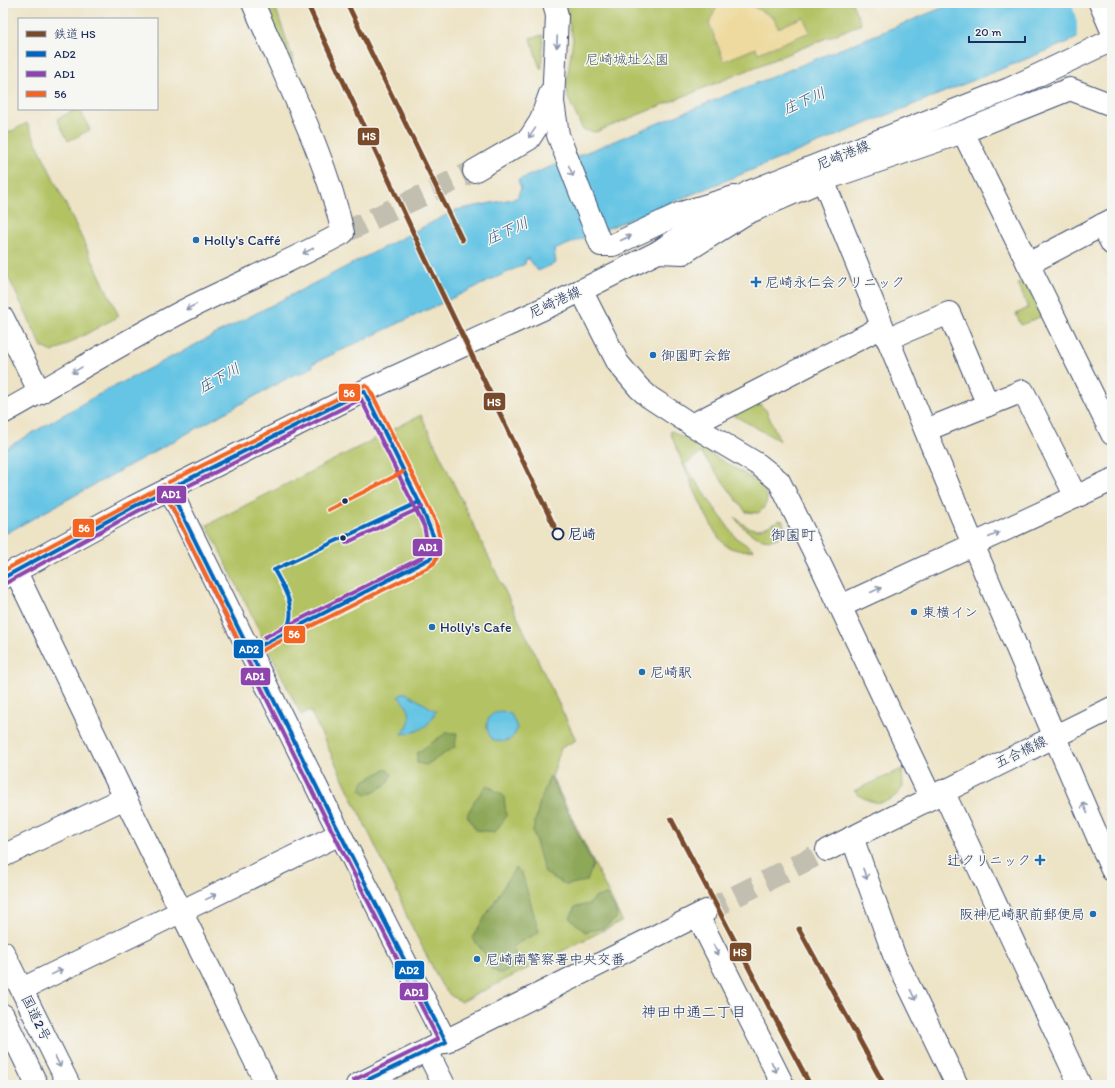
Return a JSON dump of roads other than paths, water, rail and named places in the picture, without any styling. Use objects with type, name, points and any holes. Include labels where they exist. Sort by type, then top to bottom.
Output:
[{"type":"main road","points":[[3,413],[104,354],[193,306],[310,251],[343,233],[336,205],[309,132],[253,3]]},
{"type":"main road","points":[[554,3],[557,16],[556,71],[553,102],[558,134],[601,245],[608,246],[681,214],[749,192]]},
{"type":"main road","points":[[1100,3],[1111,32]]},
{"type":"main road","name":"尼崎港線","points":[[9,574],[169,488],[364,391],[581,290],[658,252],[725,206],[749,192],[1009,89],[1111,32]]},
{"type":"main road","points":[[474,172],[507,154],[529,139],[540,122],[550,95],[556,71]]},
{"type":"main road","points":[[658,252],[683,252],[746,214],[823,180],[963,132],[1070,89],[1112,105]]},
{"type":"main road","points":[[963,132],[1112,434]]},
{"type":"main road","points":[[823,180],[885,333],[1054,736],[1104,830],[1112,870]]},
{"type":"main road","points":[[1028,264],[1107,223],[1112,244]]},
{"type":"main road","points":[[581,290],[618,363],[628,378],[650,397],[692,425],[759,465],[779,481],[937,794],[1080,1085]]},
{"type":"main road","points":[[692,425],[885,333],[950,313],[988,405]]},
{"type":"main road","points":[[3,318],[40,392]]},
{"type":"main road","points":[[926,430],[1023,391],[1076,497]]},
{"type":"main road","points":[[841,606],[1112,480]]},
{"type":"main road","points":[[169,488],[340,834],[436,1046],[444,1085]]},
{"type":"main road","points":[[9,574],[125,798],[267,1085]]},
{"type":"main road","name":"五合橋線","points":[[827,850],[1112,708]]},
{"type":"main road","points":[[3,856],[125,798]]},
{"type":"main road","points":[[22,989],[340,834]]},
{"type":"main road","points":[[852,837],[894,955],[957,1085]]},
{"type":"main road","points":[[357,1085],[702,914],[783,1085]]},
{"type":"main road","name":"国道2号","points":[[3,952],[69,1085]]},
{"type":"main road","name":"国道2号","points":[[3,1015],[37,1085]]},
{"type":"water","name":"庄下川","points":[[954,3],[1112,3],[1112,17],[1073,40],[554,250],[556,263],[538,271],[529,259],[526,259],[525,264],[312,364],[313,367],[298,375],[297,373],[3,535],[3,450],[94,397],[456,210],[517,198],[521,188],[518,180]]},
{"type":"water","points":[[403,693],[406,693],[436,711],[431,721],[423,728],[414,732],[402,734],[406,729],[409,719],[406,705],[398,697]]},
{"type":"water","points":[[501,711],[511,714],[517,727],[514,735],[508,740],[496,741],[489,735],[487,726],[489,718],[496,712]]},
{"type":"tunnel","points":[[343,233],[474,171]]},
{"type":"tunnel","points":[[706,911],[827,850]]},
{"type":"rail line","name":"HS","points":[[307,3],[426,260],[558,534]]},
{"type":"rail line","name":"HS","points":[[347,3],[462,240]]},
{"type":"rail line","name":"HS","points":[[671,819],[810,1085]]},
{"type":"rail line","name":"HS","points":[[799,929],[884,1085]]},
{"type":"place","name":"Holly's Caffé","points":[[196,240]]},
{"type":"place","name":"尼崎永仁会クリニック","points":[[756,282]]},
{"type":"place","name":"御園町会館","points":[[653,355]]},
{"type":"place","name":"尼崎","points":[[558,534]]},
{"type":"place","name":"東横イン","points":[[914,612]]},
{"type":"place","name":"Holly's Cafe","points":[[432,627]]},
{"type":"place","name":"尼崎駅","points":[[642,672]]},
{"type":"place","name":"辻クリニック","points":[[1040,860]]},
{"type":"place","name":"阪神尼崎駅前郵便局","points":[[1093,914]]},
{"type":"place","name":"尼崎南警察署中央交番","points":[[477,959]]},
{"type":"district","name":"御園町","points":[[793,535]]},
{"type":"district","name":"神田中通二丁目","points":[[694,1012]]},
{"type":"park label","name":"尼崎城址公園","points":[[627,59]]}]
